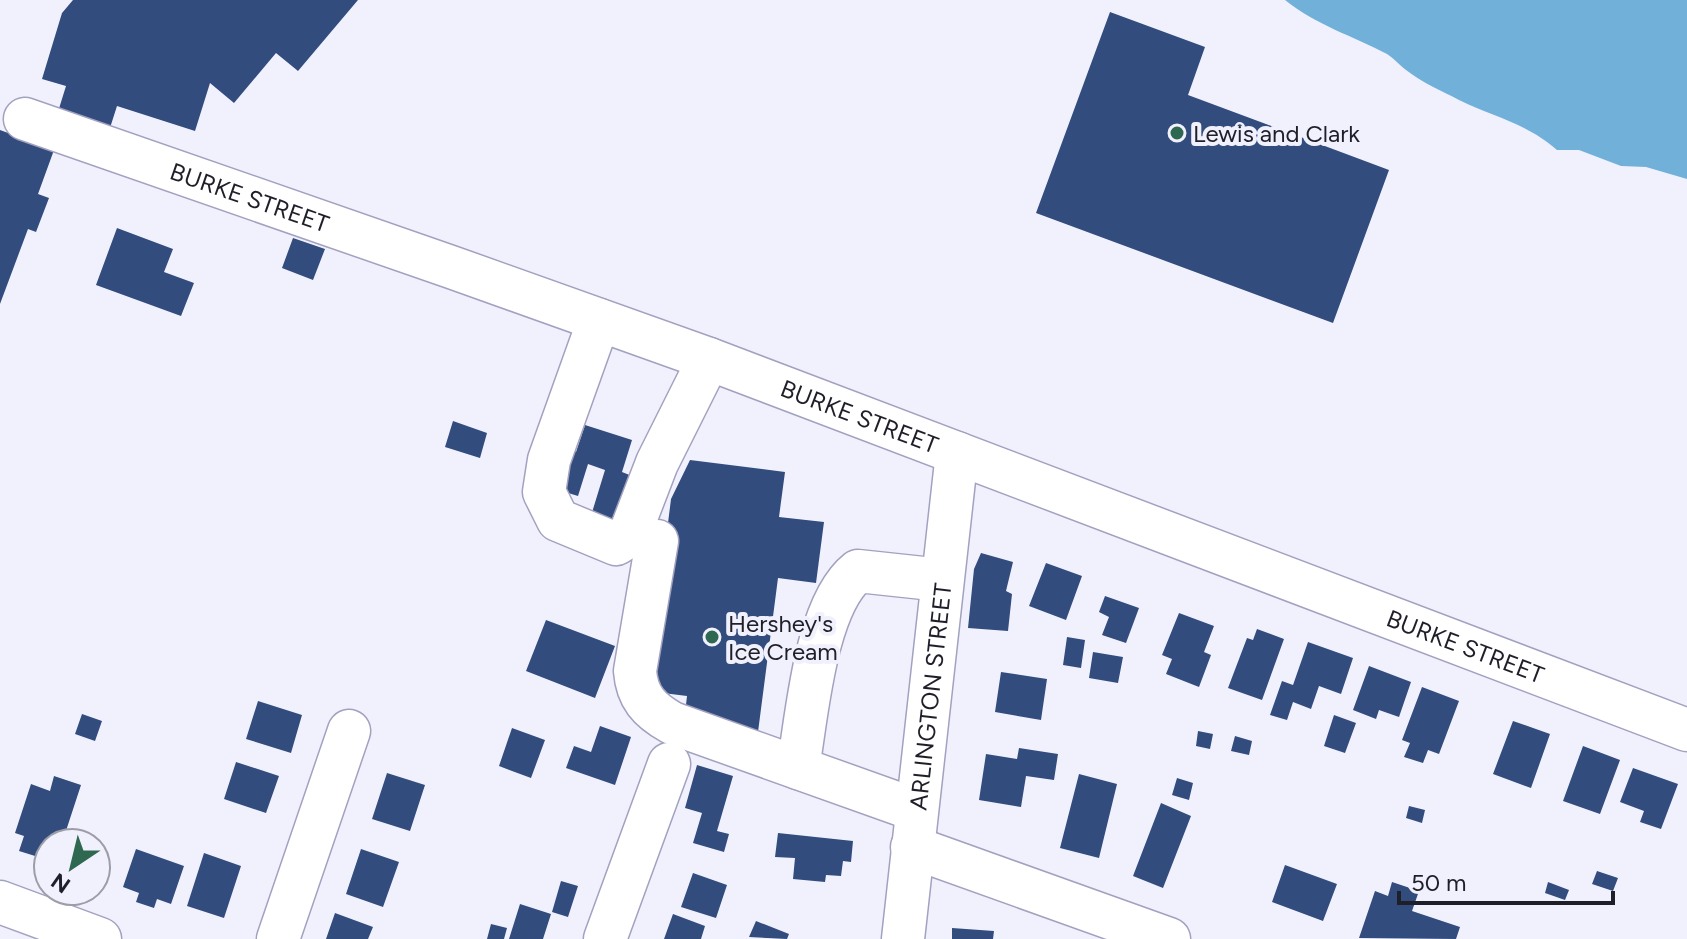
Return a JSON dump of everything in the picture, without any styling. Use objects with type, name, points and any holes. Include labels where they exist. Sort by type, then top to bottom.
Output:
[{"type":"street","name":"BURKE STREET","points":[[25,119],[709,359],[1687,730]]},
{"type":"street","points":[[599,320],[549,460],[544,492],[558,520],[616,544],[629,536],[657,463],[709,359]]},
{"type":"street","name":"ARLINGTON STREET","points":[[903,939],[957,453]]},
{"type":"street","points":[[657,541],[635,671],[636,687],[644,702],[656,714],[672,723],[798,768],[914,828],[1169,939]]},
{"type":"street","points":[[798,768],[824,629],[848,579],[858,571],[942,580]]},
{"type":"street","points":[[278,939],[349,731]]},
{"type":"street","points":[[605,939],[669,764]]},
{"type":"street","points":[[0,902],[100,939]]},
{"type":"water","points":[[1285,0],[1687,0],[1687,179],[1646,167],[1621,166],[1579,150],[1557,150],[1521,127],[1425,82],[1387,54],[1322,23]]},
{"type":"building","points":[[73,0],[358,0],[298,71],[276,53],[234,103],[210,83],[195,131],[117,106],[109,131],[57,115],[66,86],[42,79],[62,13]]},
{"type":"building","name":"Lewis and Clark","points":[[1110,12],[1205,47],[1188,95],[1389,170],[1333,323],[1036,213]]},
{"type":"building","points":[[0,130],[54,150],[38,194],[49,198],[36,232],[28,229],[0,304]]},
{"type":"building","points":[[117,228],[173,249],[164,272],[194,283],[181,316],[96,285]]},
{"type":"building","points":[[293,238],[325,249],[313,280],[282,268]]},
{"type":"building","points":[[453,421],[487,433],[480,458],[445,447]]},
{"type":"building","points":[[585,425],[632,440],[622,472],[632,476],[616,527],[590,519],[605,470],[588,464],[578,496],[555,489],[568,449],[576,452]]},
{"type":"building","name":"Hershey's Ice Cream","points":[[690,460],[785,472],[779,517],[824,522],[816,583],[778,578],[758,732],[684,722],[687,696],[647,691],[671,499]]},
{"type":"building","points":[[981,553],[1013,562],[1006,591],[1012,594],[1008,631],[968,628],[974,569]]},
{"type":"building","points":[[1046,563],[1082,576],[1066,620],[1029,606]]},
{"type":"building","points":[[1105,596],[1139,608],[1126,643],[1102,635],[1109,617],[1099,612]]},
{"type":"building","points":[[1179,613],[1214,626],[1204,652],[1211,655],[1199,687],[1166,674],[1172,659],[1162,655]]},
{"type":"building","points":[[546,620],[615,646],[595,698],[526,671]]},
{"type":"building","points":[[1257,629],[1284,639],[1262,700],[1228,688],[1247,638],[1253,640]]},
{"type":"building","points":[[1067,637],[1085,640],[1081,668],[1063,665]]},
{"type":"building","points":[[1308,642],[1353,658],[1341,694],[1319,686],[1311,709],[1293,702],[1287,720],[1270,715],[1282,681],[1293,685]]},
{"type":"building","points":[[1093,652],[1123,657],[1118,683],[1089,678]]},
{"type":"building","points":[[1369,666],[1411,682],[1399,717],[1379,710],[1376,719],[1353,710]]},
{"type":"building","points":[[1001,672],[1047,679],[1041,720],[995,712]]},
{"type":"building","points":[[1422,687],[1459,701],[1439,754],[1428,750],[1423,763],[1404,757],[1410,743],[1402,740]]},
{"type":"building","points":[[258,701],[302,715],[291,753],[246,739]]},
{"type":"building","points":[[82,714],[102,721],[95,741],[75,734]]},
{"type":"building","points":[[1334,715],[1356,723],[1345,753],[1324,746]]},
{"type":"building","points":[[1513,721],[1550,734],[1531,788],[1493,774]]},
{"type":"building","points":[[600,726],[631,737],[615,785],[566,768],[574,746],[591,752]]},
{"type":"building","points":[[512,728],[545,740],[531,778],[499,766]]},
{"type":"building","points":[[1198,731],[1213,734],[1210,749],[1196,746]]},
{"type":"building","points":[[1235,736],[1252,741],[1249,755],[1231,751]]},
{"type":"building","points":[[1583,746],[1620,760],[1600,814],[1563,801]]},
{"type":"building","points":[[1019,748],[1058,754],[1054,780],[1026,776],[1021,807],[979,800],[986,754],[1017,759]]},
{"type":"building","points":[[236,762],[279,776],[266,813],[224,799]]},
{"type":"building","points":[[697,765],[733,776],[717,831],[729,834],[724,852],[693,843],[702,813],[685,808]]},
{"type":"building","points":[[1633,768],[1678,784],[1661,829],[1640,822],[1644,811],[1620,802]]},
{"type":"building","points":[[387,773],[425,785],[410,831],[372,819]]},
{"type":"building","points":[[1079,774],[1117,784],[1099,858],[1060,848]]},
{"type":"building","points":[[54,776],[81,785],[67,827],[32,827],[32,855],[19,851],[24,836],[15,833],[31,784],[50,791]]},
{"type":"building","points":[[1177,778],[1193,783],[1189,800],[1172,795]]},
{"type":"building","points":[[1161,803],[1191,816],[1163,888],[1133,876]]},
{"type":"building","points":[[1409,806],[1425,810],[1422,823],[1406,818]]},
{"type":"building","points":[[778,833],[853,841],[851,862],[843,861],[841,876],[826,875],[825,882],[793,879],[795,858],[775,857]]},
{"type":"building","points":[[136,849],[184,866],[171,904],[157,899],[154,908],[136,902],[139,893],[123,887]]},
{"type":"building","points":[[361,849],[399,862],[383,907],[346,894]]},
{"type":"building","points":[[204,853],[241,866],[224,918],[187,906]]},
{"type":"building","points":[[1285,865],[1337,884],[1323,921],[1272,902]]},
{"type":"building","points":[[1597,871],[1618,878],[1613,891],[1592,884]]},
{"type":"building","points":[[693,873],[727,885],[716,918],[681,907]]},
{"type":"building","points":[[561,881],[578,886],[568,917],[552,912]]},
{"type":"building","points":[[1392,882],[1419,891],[1412,911],[1460,927],[1456,939],[1359,938],[1375,891],[1388,896]]},
{"type":"building","points":[[1548,882],[1569,890],[1565,900],[1545,893]]},
{"type":"building","points":[[520,904],[551,914],[543,939],[509,939]]},
{"type":"building","points":[[335,913],[373,927],[368,939],[326,939]]},
{"type":"building","points":[[673,914],[705,926],[701,939],[664,939]]},
{"type":"building","points":[[756,921],[789,934],[787,939],[749,937]]},
{"type":"building","points":[[491,924],[507,928],[504,939],[487,939]]},
{"type":"building","points":[[952,928],[994,931],[993,939],[952,939]]},
{"type":"place","name":"Lewis and Clark","points":[[1177,133]]},
{"type":"place","name":"Hershey's Ice Cream","points":[[712,637]]}]
